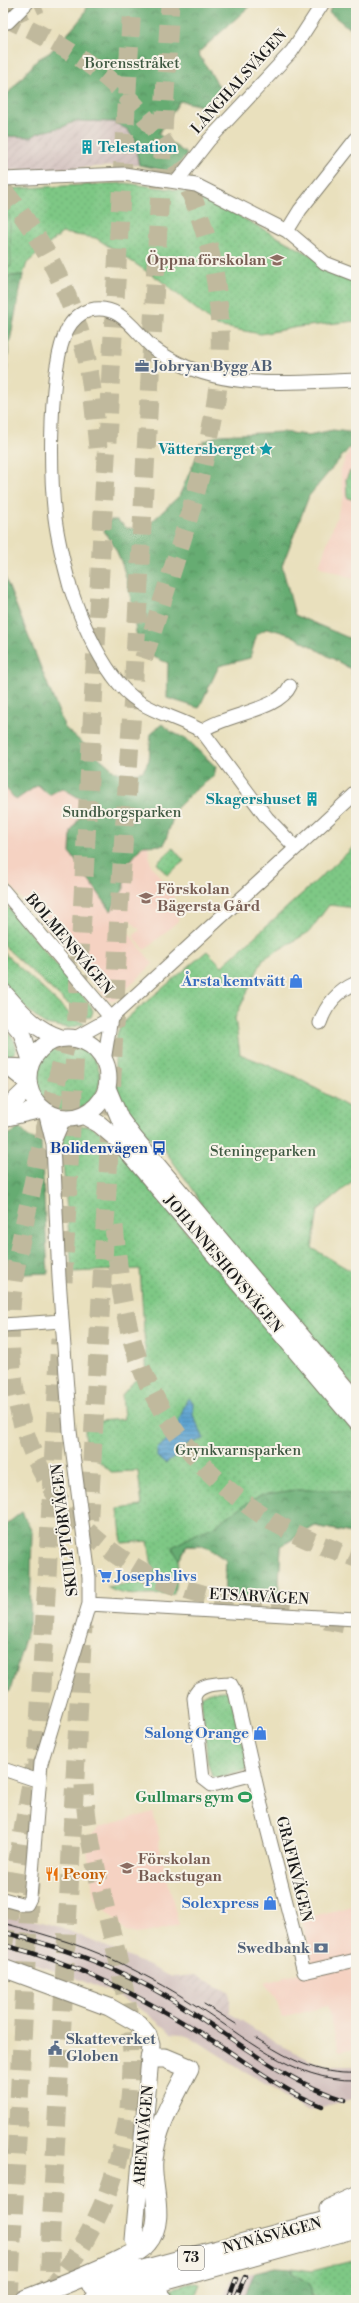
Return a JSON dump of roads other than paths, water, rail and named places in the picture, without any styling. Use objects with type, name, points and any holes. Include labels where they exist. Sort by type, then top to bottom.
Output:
[{"type":"highway","points":[[25,2300],[98,2271],[141,2249],[152,2234],[158,2209],[153,2180],[153,2161],[156,2144],[165,2115],[189,2068],[178,2062],[148,2058]]},
{"type":"highway","points":[[330,2209],[356,2197]]},
{"type":"highway","points":[[98,2271],[356,2202]]},
{"type":"highway","name":"NYNÄSVÄGEN","points":[[25,2300],[356,2213]]},
{"type":"highway","name":"NYNÄSVÄGEN","points":[[94,2300],[356,2228]]},
{"type":"highway","points":[[142,2288],[158,2294],[164,2300]]},
{"type":"main road","points":[[3,992],[26,1018],[41,1031],[89,1044],[104,1061],[108,1074],[107,1088],[98,1104],[83,1116],[64,1118],[43,1111],[3,1118]]},
{"type":"main road","points":[[3,1010],[22,1033],[30,1063],[28,1086],[33,1099],[43,1111]]},
{"type":"main road","points":[[30,1063],[39,1050],[49,1042],[68,1038]]},
{"type":"main road","points":[[3,1112],[28,1086]]},
{"type":"main road","name":"JOHANNESHOVSVÄGEN","points":[[107,1088],[120,1119],[134,1138],[356,1401]]},
{"type":"main road","name":"JOHANNESHOVSVÄGEN","points":[[83,1116],[99,1124],[118,1140],[356,1422]]},
{"type":"main road","name":"ARENAVÄGEN","points":[[3,1968],[109,2007],[139,2024],[148,2035],[151,2045],[148,2058],[132,2241]]},
{"type":"street","points":[[3,23],[8,22],[27,3]]},
{"type":"street","name":"LÅNGHALSVÄGEN","points":[[177,180],[210,140],[292,51],[322,3]]},
{"type":"street","points":[[286,231],[300,210],[356,139]]},
{"type":"street","points":[[3,179],[124,174],[177,180],[196,185],[286,231],[325,263],[356,276]]},
{"type":"street","points":[[295,847],[267,818],[202,731],[144,706],[122,687],[113,676],[90,637],[70,588],[55,518],[52,480],[52,446],[56,375],[67,330],[80,314],[91,310],[103,309],[117,313],[128,320],[162,354],[190,369],[211,376],[243,382],[281,383],[356,380]]},
{"type":"street","points":[[202,731],[211,723],[255,709],[287,694],[290,686]]},
{"type":"street","points":[[68,1038],[111,1018],[295,847],[356,793]]},
{"type":"street","name":"BOLMENSVÄGEN","points":[[3,890],[111,1018]]},
{"type":"street","points":[[320,1023],[324,1011],[331,1001],[346,987],[356,983]]},
{"type":"street","points":[[104,1061],[111,1018]]},
{"type":"street","points":[[3,1065],[30,1063]]},
{"type":"street","points":[[3,1065],[28,1086]]},
{"type":"street","name":"SKULPTÖRVÄGEN","points":[[3,1899],[21,1904],[27,1904],[30,1898],[36,1844],[41,1763],[53,1716],[89,1604],[89,1577],[72,1453],[62,1321],[53,1144],[43,1111]]},
{"type":"street","name":"SKULPTÖRVÄGEN","points":[[53,1144],[64,1118]]},
{"type":"street","points":[[3,1326],[62,1321]]},
{"type":"street","name":"ETSARVÄGEN","points":[[89,1604],[356,1619]]},
{"type":"street","name":"GRAFIKVÄGEN","points":[[254,1774],[212,1785],[203,1778],[194,1698],[195,1694],[203,1686],[230,1683],[232,1686],[304,1972],[355,1963]]},
{"type":"street","points":[[3,1769],[39,1781]]},
{"type":"water","points":[[188,1398],[193,1402],[193,1415],[204,1439],[185,1445],[177,1456],[166,1463],[157,1457],[157,1449],[177,1431],[179,1419]]},
{"type":"tunnel","points":[[8,18],[40,3]]},
{"type":"tunnel","points":[[63,1282],[104,493],[132,3]]},
{"type":"tunnel","points":[[87,1549],[108,1172],[119,910],[133,695],[170,3]]},
{"type":"tunnel","points":[[3,17],[44,36],[70,51],[107,78],[141,112],[169,150],[190,192],[206,236],[216,282],[220,330],[219,377],[212,424],[198,485],[189,516],[141,667]]},
{"type":"tunnel","points":[[3,190],[18,209],[44,249],[74,313],[89,371],[98,448]]},
{"type":"tunnel","points":[[68,1036],[35,1173],[19,1251],[12,1295],[11,1351],[15,1390],[23,1427],[37,1462],[55,1493],[78,1522],[107,1548],[142,1571],[176,1586],[214,1597],[289,1613]]},
{"type":"tunnel","points":[[114,1226],[121,1289],[134,1346],[146,1380],[163,1412],[183,1442],[206,1469],[233,1493],[262,1515],[302,1537],[356,1558]]},
{"type":"tunnel","points":[[36,1779],[60,1339]]},
{"type":"tunnel","points":[[325,1620],[356,1626]]},
{"type":"tunnel","points":[[49,2300],[51,2230],[83,1626]]},
{"type":"tunnel","points":[[3,1948],[34,1766]]},
{"type":"tunnel","points":[[48,2292],[70,2264],[89,2234],[104,2201],[116,2167],[125,2132],[130,2096],[132,2061],[130,2025],[119,1965],[91,1846],[84,1785]]},
{"type":"tunnel","points":[[9,2300],[30,1884]]},
{"type":"tram line","points":[[3,1923],[70,1943],[118,1962],[178,1994],[250,2042],[290,2065],[333,2079],[356,2080]]},
{"type":"tram line","points":[[204,2004],[236,2024]]},
{"type":"tram line","points":[[256,2038],[303,2064],[328,2071],[356,2073]]},
{"type":"railway","points":[[3,1932],[68,1951],[130,1977],[191,2011],[276,2068],[321,2091],[345,2100]]},
{"type":"railway","points":[[3,1945],[58,1962],[110,1983],[210,2039],[278,2084],[322,2106]]},
{"type":"railway","points":[[235,2300],[245,2277]]},
{"type":"railway","points":[[228,2300],[236,2279]]},
{"type":"place","name":"Telestation","points":[[87,147]]},
{"type":"place","name":"Öppna förskolan","points":[[277,260]]},
{"type":"place","name":"Jobryan Bygg AB","points":[[142,366]]},
{"type":"place","name":"Vättersberget","points":[[266,449]]},
{"type":"place","name":"Skagershuset","points":[[312,799]]},
{"type":"place","name":"Förskolan Bägersta Gård","points":[[146,898]]},
{"type":"place","name":"Årsta kemtvätt","points":[[296,981]]},
{"type":"place","name":"Bolidenvägen","points":[[159,1148]]},
{"type":"place","name":"Josephs livs","points":[[105,1576]]},
{"type":"place","name":"Salong Orange","points":[[260,1733]]},
{"type":"place","name":"Gullmars gym","points":[[245,1797]]},
{"type":"place","name":"Förskolan Backstugan","points":[[127,1868]]},
{"type":"place","name":"Peony","points":[[52,1874]]},
{"type":"place","name":"Solexpress","points":[[270,1903]]},
{"type":"place","name":"Swedbank","points":[[321,1948]]},
{"type":"place","name":"Skatteverket Globen","points":[[55,2048]]},
{"type":"park label","name":"Borensstråket","points":[[132,63]]},
{"type":"park label","name":"Sundborgsparken","points":[[122,812]]},
{"type":"park label","name":"Steningeparken","points":[[263,1151]]},
{"type":"park label","name":"Grynkvarnsparken","points":[[238,1450]]}]
